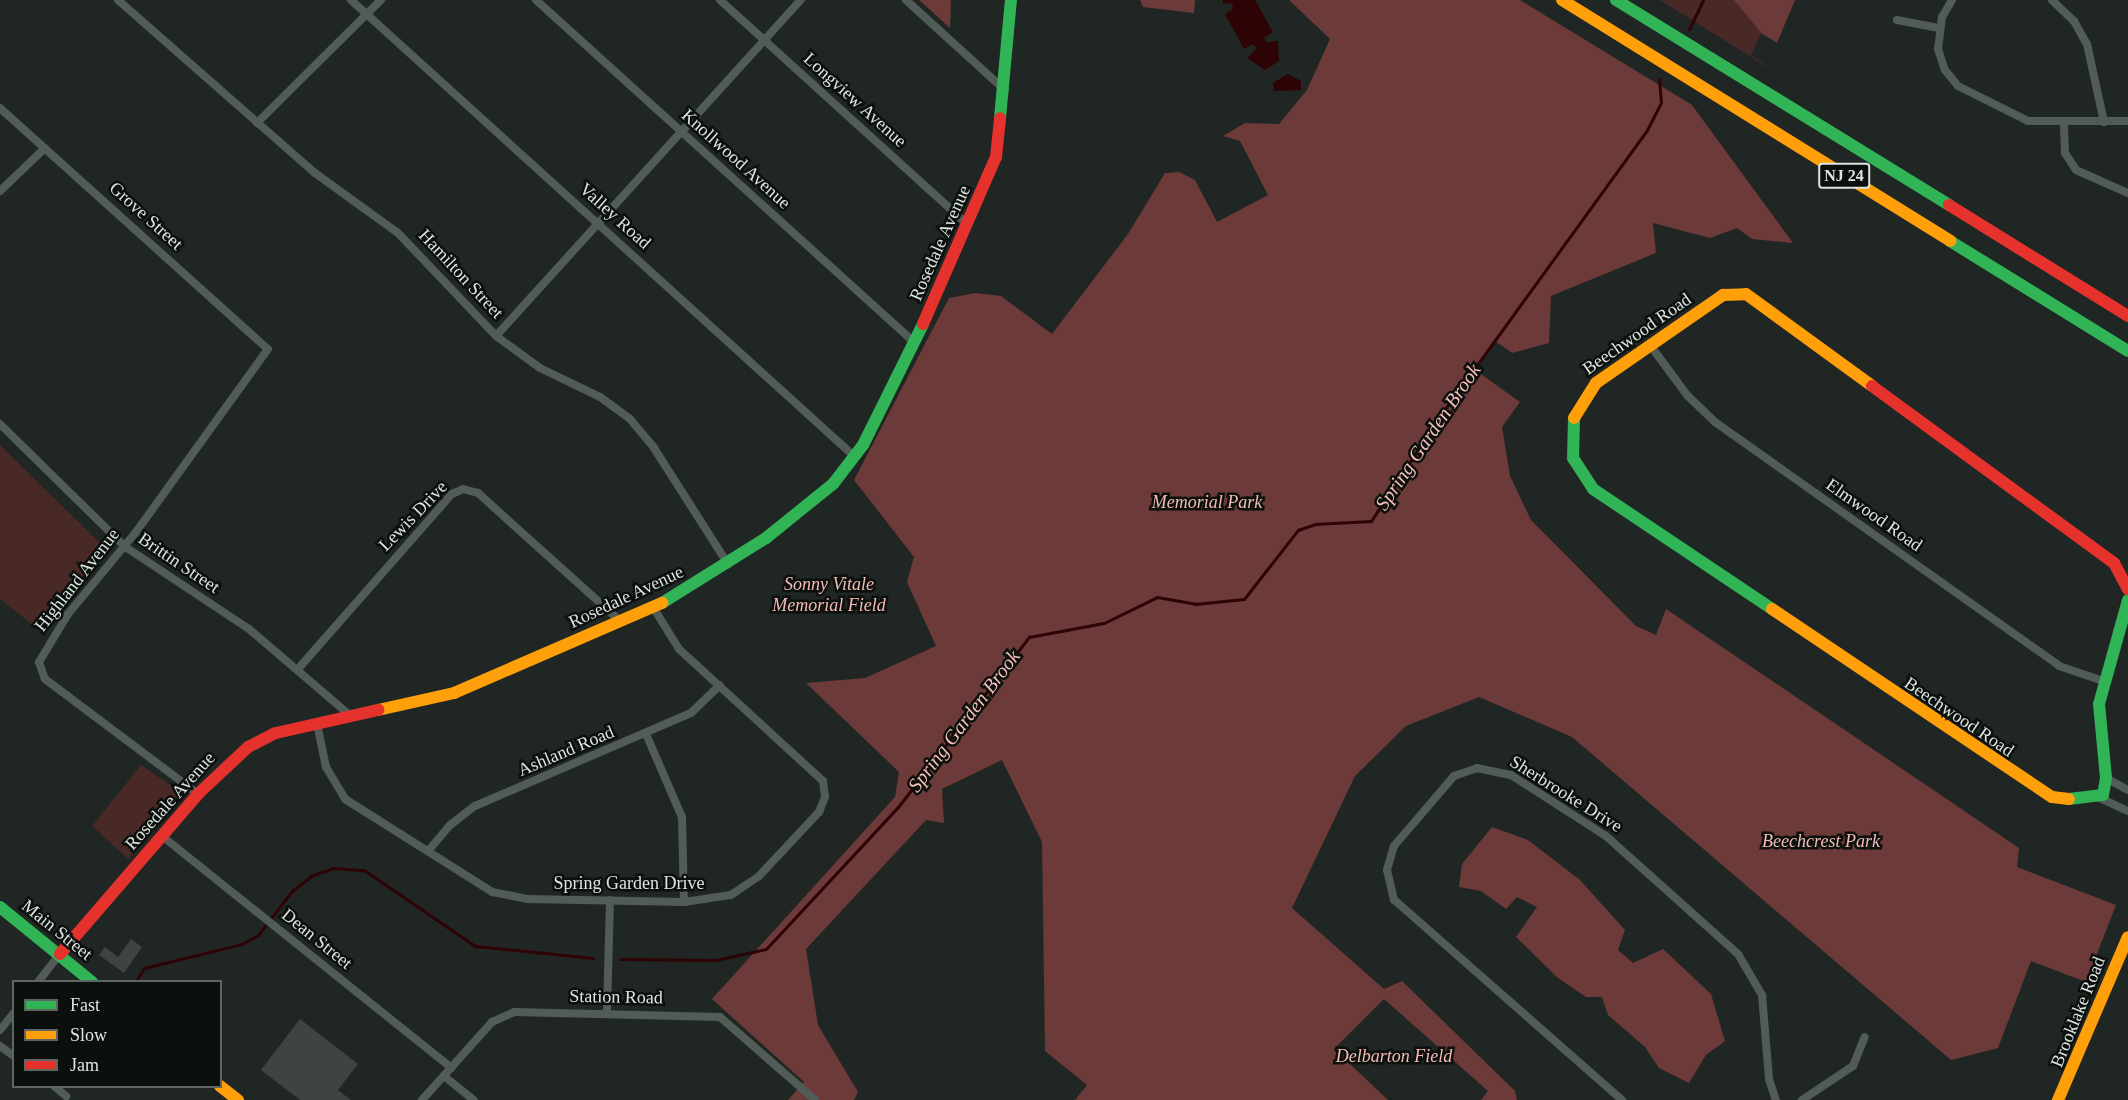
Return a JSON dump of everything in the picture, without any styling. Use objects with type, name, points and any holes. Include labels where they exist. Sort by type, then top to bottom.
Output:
[{"type":"main road","name":"Rosedale Avenue","points":[[60,954],[198,794],[255,742],[317,724],[454,693],[653,607],[728,564],[833,484],[855,457],[914,342],[968,225],[996,157],[1005,90],[1011,0]]},
{"type":"main road","name":"NJ 24","points":[[1562,0],[2128,351]]},
{"type":"main road","name":"NJ 24","points":[[1616,0],[2128,316]]},
{"type":"main road","name":"Beechwood Road","points":[[2100,798],[2062,799],[2035,789],[1593,489],[1573,458],[1570,436],[1575,413],[1596,383],[1723,295],[1740,292],[1753,297],[2114,563],[2128,589]]},
{"type":"main road","points":[[2100,798],[2106,778],[2099,723],[2103,681],[2128,600]]},
{"type":"main road","name":"Main Street","points":[[0,907],[91,980]]},
{"type":"main road","name":"Brooklake Road","points":[[2058,1100],[2128,937]]},
{"type":"main road","points":[[222,1088],[238,1100]]},
{"type":"street","name":"Hamilton Street","points":[[117,0],[257,123],[413,246],[496,336],[540,368],[600,398],[630,419],[654,448],[728,564]]},
{"type":"street","name":"Valley Road","points":[[351,0],[855,457]]},
{"type":"street","points":[[257,123],[381,0]]},
{"type":"street","name":"Knollwood Avenue","points":[[536,0],[914,342]]},
{"type":"street","name":"Longview Avenue","points":[[720,0],[968,225]]},
{"type":"street","points":[[496,336],[801,0]]},
{"type":"street","points":[[906,0],[1005,90]]},
{"type":"street","points":[[1952,0],[1939,28],[1941,61],[1958,86],[2012,116],[2064,125],[2128,121]]},
{"type":"street","points":[[2052,0],[2074,21],[2087,44],[2104,122]]},
{"type":"street","points":[[1897,20],[1939,28]]},
{"type":"street","name":"Grove Street","points":[[0,108],[268,350]]},
{"type":"street","points":[[2064,125],[2064,153],[2076,170],[2128,193]]},
{"type":"street","points":[[0,191],[45,148]]},
{"type":"street","name":"Elmwood Road","points":[[1650,345],[1687,395],[1715,422],[2059,666],[2103,681]]},
{"type":"street","name":"Highland Avenue","points":[[198,794],[93,718],[45,679],[39,668],[43,652],[68,614],[124,546],[268,350]]},
{"type":"street","name":"Brittin Street","points":[[0,423],[124,546],[249,629],[352,717]]},
{"type":"street","name":"Lewis Drive","points":[[298,669],[452,494],[463,489],[478,493],[620,621]]},
{"type":"street","name":"Spring Garden Drive","points":[[317,724],[326,767],[337,789],[353,806],[429,850],[465,878],[510,897],[684,902],[717,899],[750,884],[819,812],[825,797],[814,768],[674,643],[653,607]]},
{"type":"street","name":"Ashland Road","points":[[429,850],[449,826],[476,806],[691,713],[720,686]]},
{"type":"street","points":[[646,734],[682,818],[684,902]]},
{"type":"street","name":"Sherbrooke Drive","points":[[1622,1100],[1394,900],[1387,870],[1394,846],[1454,776],[1477,768],[1512,775],[1606,837],[1738,954],[1761,995],[1768,1079],[1776,1100]]},
{"type":"street","points":[[2106,778],[2128,790]]},
{"type":"street","name":"Beechwood Road","points":[[2100,798],[2128,811]]},
{"type":"street","name":"Dean Street","points":[[162,836],[452,1068]]},
{"type":"street","points":[[607,1013],[610,900]]},
{"type":"street","points":[[39,980],[60,954]]},
{"type":"street","name":"Station Road","points":[[422,1100],[492,1022],[510,1013],[607,1013],[720,1017],[815,1100]]},
{"type":"street","points":[[0,1030],[12,1015]]},
{"type":"street","points":[[1802,1100],[1853,1066],[1865,1037]]},
{"type":"street","points":[[444,1076],[474,1100]]},
{"type":"street","points":[[56,1088],[66,1096]]},
{"type":"shaded area","points":[[1223,0],[1255,0],[1273,32],[1264,38],[1266,42],[1278,41],[1279,61],[1265,70],[1247,58],[1257,48],[1252,44],[1244,49],[1225,14],[1233,9],[1232,3],[1223,4]]},
{"type":"shaded area","points":[[1660,0],[1734,0],[1761,33],[1751,55],[1783,77]]},
{"type":"shaded area","points":[[1288,74],[1301,81],[1301,90],[1274,91],[1273,83]]},
{"type":"shaded area","points":[[0,445],[108,551],[39,630],[0,599]]},
{"type":"shaded area","points":[[141,765],[185,795],[128,859],[92,826]]},
{"type":"green space","points":[[919,0],[951,0],[950,28]]},
{"type":"green space","points":[[1140,0],[1195,0],[1194,13],[1143,7]]},
{"type":"green space","name":"Memorial Park","points":[[1289,0],[1520,0],[1692,105],[1793,243],[1752,239],[1737,228],[1710,238],[1653,223],[1656,253],[1551,296],[1549,343],[1512,353],[1495,341],[1474,369],[1520,402],[1502,427],[1510,476],[1531,520],[1636,626],[1656,635],[1666,609],[2019,848],[2017,867],[2116,905],[2086,982],[2031,961],[1998,1048],[1951,1060],[1572,737],[1479,697],[1406,726],[1355,776],[1292,908],[1384,989],[1402,981],[1515,1091],[1517,1100],[1481,1100],[1488,1091],[1384,999],[1334,1049],[1388,1100],[1075,1100],[1087,1085],[1045,1051],[1042,842],[1002,760],[942,789],[944,823],[926,820],[806,949],[818,1025],[858,1092],[854,1100],[788,1100],[804,1082],[712,999],[895,797],[899,772],[806,683],[865,678],[936,646],[907,582],[914,557],[854,480],[949,298],[975,293],[1001,296],[1052,334],[1128,234],[1165,173],[1179,172],[1195,180],[1217,222],[1268,195],[1240,141],[1223,136],[1245,123],[1279,124],[1307,90],[1330,39]]},
{"type":"green space","points":[[1734,0],[1795,0],[1777,43],[1761,33]]},
{"type":"green space","points":[[1492,827],[1528,840],[1580,880],[1625,930],[1618,950],[1633,963],[1663,949],[1711,994],[1725,1041],[1706,1055],[1689,1083],[1659,1068],[1645,1047],[1608,1015],[1602,997],[1586,997],[1558,978],[1516,937],[1537,907],[1517,897],[1506,909],[1481,891],[1459,887],[1462,864]]},
{"type":"building","points":[[131,939],[142,947],[124,973],[99,955],[105,947],[118,957]]},
{"type":"building","points":[[300,1019],[358,1064],[338,1090],[351,1100],[300,1100],[261,1070]]},
{"type":"waterway","name":"Spring Garden Brook","points":[[1689,29],[1703,0]]},
{"type":"waterway","name":"Spring Garden Brook","points":[[620,959],[716,960],[766,949],[898,807],[1029,637],[1104,623],[1157,597],[1195,604],[1244,599],[1298,530],[1315,524],[1371,521],[1440,416],[1647,130],[1661,102],[1659,79]]},
{"type":"waterway","name":"Spring Garden Brook","points":[[136,980],[144,968],[242,944],[258,935],[292,891],[311,876],[333,868],[364,870],[475,946],[593,958]]},
{"type":"traffic: fast","points":[[1000,118],[1011,0]]},
{"type":"traffic: fast","points":[[1616,0],[1949,205]]},
{"type":"traffic: fast","points":[[1950,241],[2128,351]]},
{"type":"traffic: fast","points":[[662,603],[766,538],[833,484],[863,445],[923,324]]},
{"type":"traffic: fast","points":[[1574,418],[1573,458],[1593,489],[1772,609]]},
{"type":"traffic: fast","points":[[2069,799],[2103,795],[2106,778],[2099,704],[2128,600]]},
{"type":"traffic: fast","points":[[0,907],[90,980]]},
{"type":"traffic: slow","points":[[1562,0],[1950,241]]},
{"type":"traffic: slow","points":[[1574,418],[1596,383],[1723,295],[1746,294],[1872,386]]},
{"type":"traffic: slow","points":[[378,710],[454,693],[662,603]]},
{"type":"traffic: slow","points":[[1772,609],[2052,797],[2069,799]]},
{"type":"traffic: slow","points":[[2058,1100],[2128,937]]},
{"type":"traffic: slow","points":[[222,1088],[238,1100]]},
{"type":"traffic: jam","points":[[923,324],[996,157],[1000,118]]},
{"type":"traffic: jam","points":[[1949,205],[2128,316]]},
{"type":"traffic: jam","points":[[1872,386],[2114,563],[2128,589]]},
{"type":"traffic: jam","points":[[60,954],[198,794],[248,747],[276,733],[378,710]]},
{"type":"park label","name":"Sonny Vitale Memorial Field","points":[[829,595]]},
{"type":"park label","name":"Beechcrest Park","points":[[1821,841]]},
{"type":"park label","name":"Delbarton Field","points":[[1394,1056]]}]
